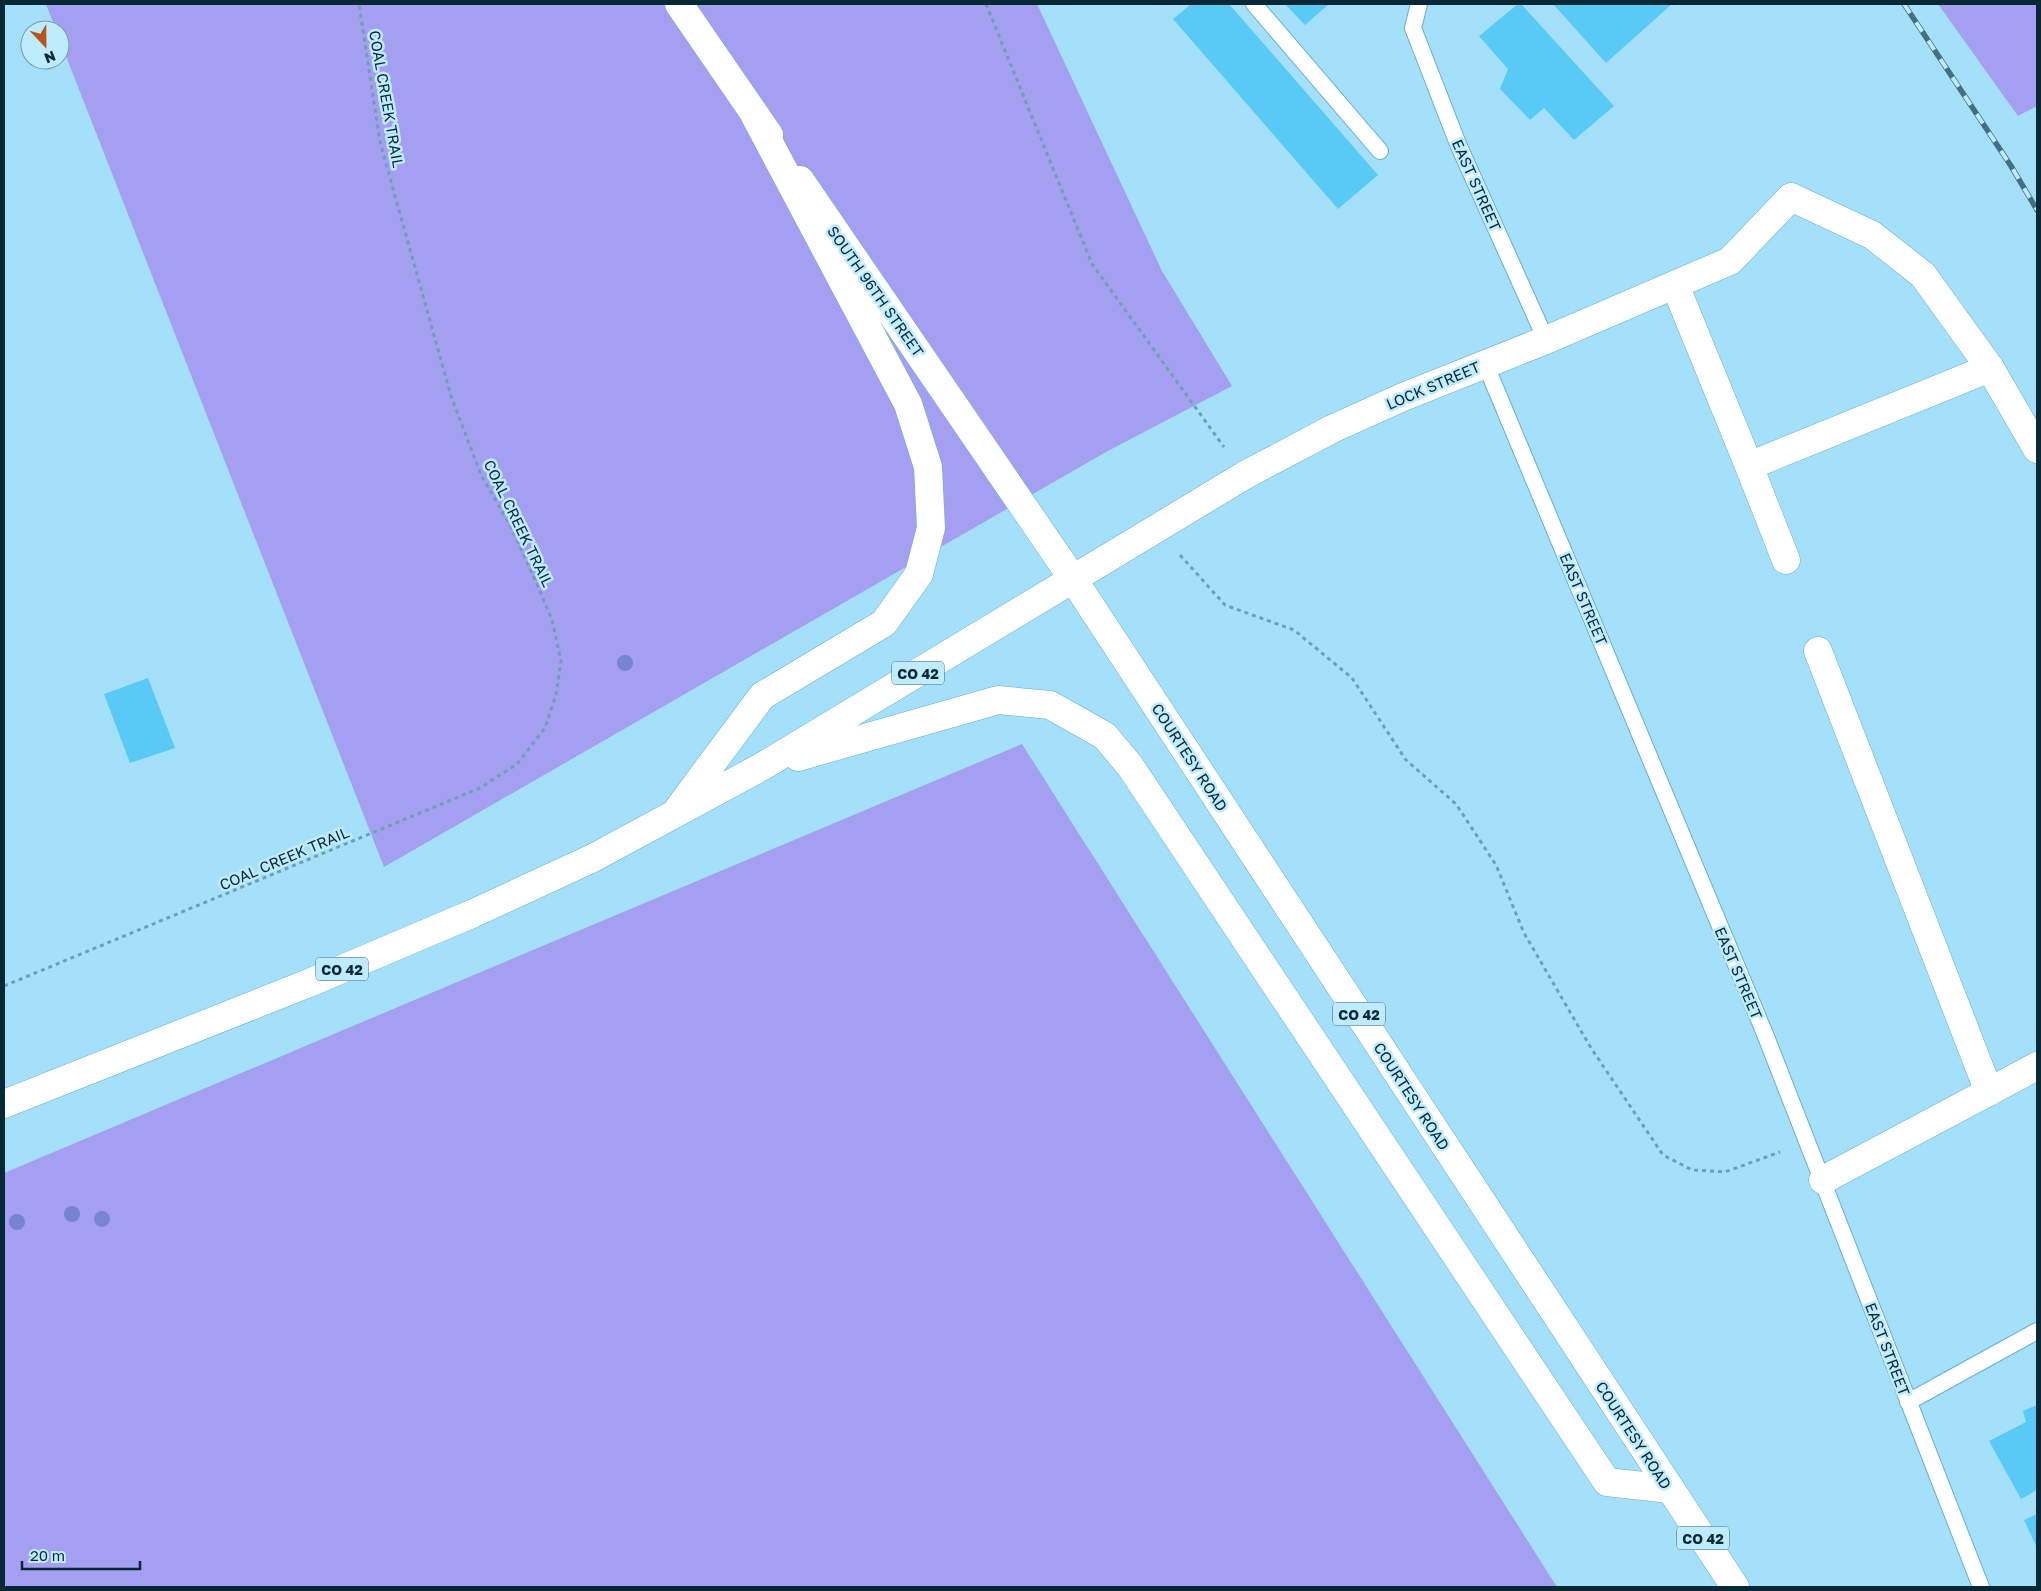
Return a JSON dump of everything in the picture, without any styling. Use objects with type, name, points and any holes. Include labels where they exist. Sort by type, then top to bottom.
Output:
[{"type":"main road","name":"SOUTH 96TH STREET","points":[[679,4],[1073,579]]},
{"type":"main road","points":[[672,816],[762,696],[884,623],[918,574],[931,528],[928,467],[908,404],[756,116]]},
{"type":"main road","name":"LOCK STREET","points":[[1073,579],[1245,475],[1332,430],[1403,396],[1546,340],[1730,261],[1791,197],[1872,235],[1923,275],[1990,368]]},
{"type":"main road","points":[[1675,285],[1750,466],[1786,560]]},
{"type":"main road","points":[[1750,466],[1990,368],[2037,449]]},
{"type":"main road","name":"CO 42","points":[[4,1104],[309,983],[474,913],[593,858],[763,766],[1073,579]]},
{"type":"main road","name":"COURTESY ROAD","points":[[1073,579],[1735,1587]]},
{"type":"main road","points":[[1818,651],[1989,1092]]},
{"type":"main road","points":[[763,766],[998,700],[1050,705],[1105,736],[1135,774],[1607,1482],[1670,1489]]},
{"type":"main road","points":[[1823,1180],[2037,1066]]},
{"type":"lane","points":[[1254,4],[1380,152]]},
{"type":"lane","name":"EAST STREET","points":[[1419,4],[1413,28],[1458,144],[1546,340]]},
{"type":"lane","name":"EAST STREET","points":[[1485,364],[1765,1034],[1981,1587]]},
{"type":"lane","points":[[1908,1402],[2037,1331]]},
{"type":"path","name":"COAL CREEK TRAIL","points":[[4,986],[480,788],[518,764],[545,728],[556,695],[561,661],[552,620],[511,527],[481,475],[451,396],[380,142],[359,4]]},
{"type":"path","points":[[986,4],[1092,264],[1245,475]]},
{"type":"path","points":[[1156,528],[1226,606],[1294,630],[1352,678],[1406,760],[1456,804],[1496,865],[1524,933],[1591,1048],[1663,1155],[1692,1170],[1725,1172],[1807,1142]]},
{"type":"shaded area","points":[[46,4],[1037,4],[1162,271],[1232,386],[1106,452],[384,867],[70,66],[70,20],[52,20]]},
{"type":"shaded area","points":[[1938,4],[2037,4],[2037,106],[2018,116]]},
{"type":"shaded area","points":[[1022,744],[1557,1587],[4,1587],[4,1173]]},
{"type":"building","points":[[1191,4],[1229,4],[1378,175],[1338,209],[1173,19]]},
{"type":"building","points":[[1285,4],[1329,4],[1305,25]]},
{"type":"building","points":[[1518,4],[1521,4],[1614,106],[1574,140],[1544,108],[1530,120],[1500,89],[1508,69],[1479,36]]},
{"type":"building","points":[[1553,4],[1672,4],[1606,63]]},
{"type":"building","points":[[148,678],[175,748],[130,763],[104,694]]},
{"type":"building","points":[[2037,1405],[2037,1490],[2021,1499],[1989,1441],[2026,1422],[2023,1411]]},
{"type":"building","points":[[2037,1514],[2037,1548],[2024,1520]]},
{"type":"railway","points":[[1904,4],[2011,166],[2037,210]]}]
